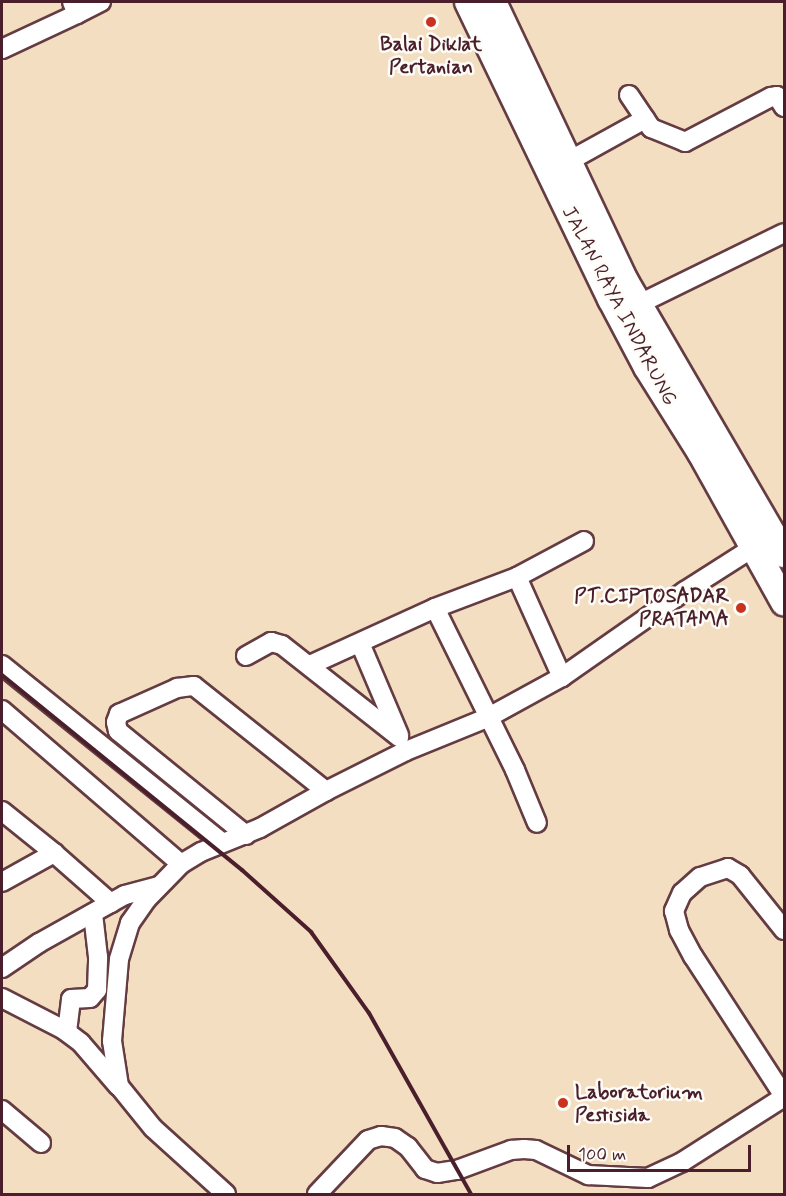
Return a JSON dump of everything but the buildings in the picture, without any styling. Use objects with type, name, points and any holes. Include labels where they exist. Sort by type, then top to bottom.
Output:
[{"type":"highway","name":"JALAN RAYA INDARUNG","points":[[468,2],[616,309],[647,367],[701,453],[784,602]]},
{"type":"highway","name":"JALAN RAYA INDARUNG","points":[[493,2],[639,304],[784,554]]},
{"type":"street","points":[[2,49],[74,8],[101,2]]},
{"type":"street","points":[[629,95],[645,119],[658,132],[685,142],[771,97],[777,96],[784,107]]},
{"type":"street","points":[[569,161],[645,119]]},
{"type":"street","points":[[639,304],[784,233]]},
{"type":"street","points":[[310,665],[435,608],[517,577],[584,541]]},
{"type":"street","points":[[119,1086],[112,1041],[119,959],[130,923],[160,885],[181,864],[221,842],[246,835],[326,791],[403,744],[487,717],[562,677],[685,591],[754,547]]},
{"type":"street","points":[[517,577],[562,677]]},
{"type":"street","points":[[435,608],[515,770],[537,823]]},
{"type":"street","points":[[246,656],[276,642],[310,665],[403,744]]},
{"type":"street","points":[[360,643],[403,744]]},
{"type":"street","points":[[2,665],[221,842]]},
{"type":"street","points":[[246,835],[118,730],[116,722],[119,714],[177,688],[194,686],[326,791]]},
{"type":"street","points":[[2,710],[181,864]]},
{"type":"street","points":[[2,811],[111,903]]},
{"type":"street","points":[[2,882],[54,853]]},
{"type":"street","points":[[317,1194],[368,1140],[381,1136],[395,1138],[408,1147],[425,1169],[437,1173],[458,1170],[511,1150],[524,1149],[536,1150],[588,1175],[648,1178],[682,1162],[784,1096],[693,956],[679,930],[674,911],[682,893],[700,877],[728,868],[740,874],[784,930]]},
{"type":"street","points":[[2,968],[39,943],[125,895],[160,885]]},
{"type":"street","points":[[67,1032],[70,999],[90,998],[97,990],[98,957],[93,914]]},
{"type":"street","points":[[2,998],[67,1032],[81,1043],[153,1128],[226,1194]]},
{"type":"street","points":[[2,1110],[41,1143]]},
{"type":"railway","points":[[2,675],[242,870],[311,932],[369,1013],[471,1194]]},
{"type":"place","name":"Balai Diklat Pertanian","points":[[431,22]]},
{"type":"place","name":"PT.CIPTOSADAR PRATAMA","points":[[741,608]]},
{"type":"place","name":"Laboratorium Pestisida","points":[[563,1103]]}]
